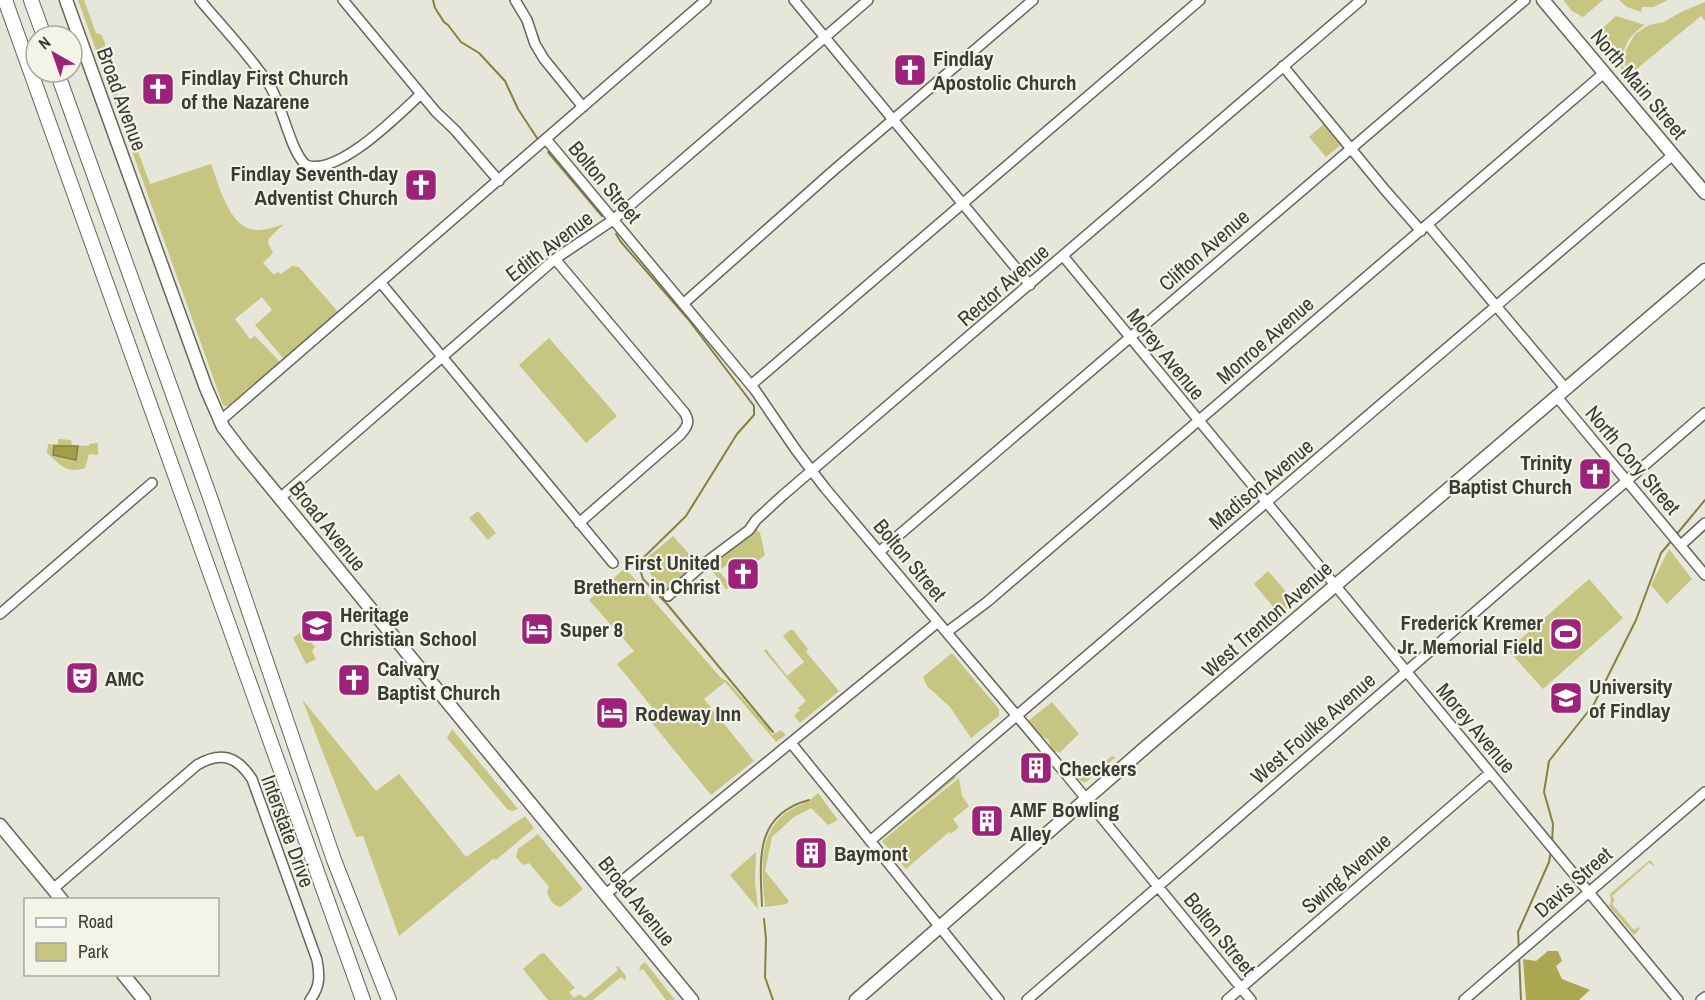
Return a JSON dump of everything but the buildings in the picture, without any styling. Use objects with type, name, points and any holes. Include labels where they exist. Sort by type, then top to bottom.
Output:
[{"type":"highway","points":[[5,0],[355,976],[361,1000]]},
{"type":"highway","points":[[31,0],[40,24]]},
{"type":"highway","points":[[61,84],[211,500],[334,860],[389,1000]]},
{"type":"highway","points":[[334,860],[399,1000]]},
{"type":"main road","name":"Broad Avenue","points":[[66,0],[206,388],[220,421],[242,452],[692,1000]]},
{"type":"main road","name":"North Main Street","points":[[1544,0],[1705,193]]},
{"type":"main road","name":"West Trenton Avenue","points":[[856,1000],[1086,799],[1705,270]]},
{"type":"main road","points":[[0,825],[60,898]]},
{"type":"main road","points":[[124,976],[144,1000]]},
{"type":"street","points":[[200,0],[268,84],[278,103],[297,153],[306,165],[322,166],[346,156],[372,137],[421,94]]},
{"type":"street","points":[[344,0],[421,94],[499,181]]},
{"type":"street","points":[[514,0],[527,20],[535,44],[544,59],[583,107]]},
{"type":"street","points":[[220,421],[706,0]]},
{"type":"street","points":[[794,0],[1030,285]]},
{"type":"street","name":"Edith Avenue","points":[[280,498],[555,259],[614,220],[868,0]]},
{"type":"street","points":[[683,304],[1033,0]]},
{"type":"street","points":[[751,386],[1200,0]]},
{"type":"street","name":"Clifton Avenue","points":[[879,552],[1525,0]]},
{"type":"street","name":"Rector Avenue","points":[[669,596],[705,563],[749,530],[756,520],[812,471],[1359,1]]},
{"type":"street","name":"North Cory Street","points":[[1283,66],[1385,190],[1425,228],[1497,307],[1627,480],[1705,575]]},
{"type":"street","name":"Monroe Avenue","points":[[947,632],[984,605],[1604,73]]},
{"type":"street","name":"Bolton Street","points":[[546,139],[751,386],[812,471],[1251,1000]]},
{"type":"street","name":"Madison Avenue","points":[[870,841],[1674,154]]},
{"type":"street","name":"Morey Avenue","points":[[1063,256],[1678,1000]]},
{"type":"street","points":[[555,259],[684,412],[688,422],[687,428],[680,435],[579,523]]},
{"type":"street","points":[[381,283],[613,563]]},
{"type":"street","name":"West Foulke Avenue","points":[[1027,1000],[1705,413]]},
{"type":"street","points":[[0,614],[152,483]]},
{"type":"street","points":[[1679,543],[1705,523]]},
{"type":"street","points":[[606,894],[938,622]]},
{"type":"street","points":[[791,743],[999,1000]]},
{"type":"street","name":"Interstate Drive","points":[[53,889],[197,765],[206,759],[217,757],[233,760],[242,766],[252,779],[317,960],[319,982],[309,1000]]},
{"type":"street","name":"Swing Avenue","points":[[1227,1000],[1490,773]]},
{"type":"street","name":"Davis Street","points":[[1464,1000],[1705,792]]},
{"type":"street","points":[[1701,1000],[1705,997]]},
{"type":"green space","points":[[78,0],[84,0],[96,33],[102,35],[105,44],[105,62],[150,184],[211,164],[227,206],[241,224],[250,229],[261,230],[284,224],[269,238],[268,243],[273,253],[263,263],[274,275],[277,272],[281,274],[292,266],[299,267],[338,312],[284,359],[255,325],[272,310],[262,297],[235,319],[250,339],[255,336],[280,362],[280,365],[229,407],[223,405]]},
{"type":"green space","points":[[1563,0],[1603,0],[1583,17],[1572,11]]},
{"type":"green space","points":[[1619,0],[1668,0],[1653,7],[1642,7],[1641,12],[1627,7]]},
{"type":"green space","points":[[1705,2],[1705,21],[1701,16],[1627,77],[1625,52],[1635,34],[1649,25],[1664,22]]},
{"type":"green space","points":[[1616,16],[1645,25],[1626,44],[1623,57],[1624,72],[1597,37],[1599,31]]},
{"type":"green space","points":[[1325,123],[1342,144],[1326,157],[1309,137]]},
{"type":"green space","points":[[549,338],[617,416],[586,443],[519,365]]},
{"type":"green space","points":[[58,439],[71,440],[72,445],[89,446],[89,444],[98,443],[98,455],[89,454],[85,468],[68,469],[47,453],[48,444],[58,444]]},
{"type":"green space","points":[[478,511],[496,533],[488,540],[469,518]]},
{"type":"green space","points":[[756,529],[760,533],[765,555],[744,573],[733,560],[719,571],[732,587],[726,589],[710,568]]},
{"type":"green space","points":[[673,536],[699,565],[664,593],[642,562]]},
{"type":"green space","points":[[1669,549],[1692,579],[1667,604],[1651,585]]},
{"type":"green space","points":[[625,568],[721,678],[727,681],[769,728],[772,735],[781,730],[786,735],[776,742],[725,682],[704,699],[754,761],[711,795],[652,723],[659,716],[617,664],[634,651],[589,600]]},
{"type":"green space","points":[[1268,571],[1295,602],[1266,627],[1262,621],[1275,609],[1254,584]]},
{"type":"green space","name":"Frederick Kremer Jr. Memorial Field","points":[[1589,579],[1623,618],[1543,689],[1508,650]]},
{"type":"green space","points":[[793,630],[808,649],[806,652],[839,691],[800,723],[794,716],[800,710],[798,708],[806,701],[764,651],[766,649],[787,676],[804,662],[783,636]]},
{"type":"green space","points":[[302,631],[315,647],[312,651],[316,659],[306,664],[293,638]]},
{"type":"green space","points":[[952,653],[999,709],[999,716],[971,738],[950,707],[927,686],[923,677]]},
{"type":"green space","points":[[302,699],[376,791],[399,774],[466,857],[525,816],[534,828],[399,936],[363,836],[356,837]]},
{"type":"green space","points":[[1052,702],[1079,734],[1059,753],[1057,751],[1053,753],[1048,739],[1039,736],[1027,722]]},
{"type":"green space","points":[[452,729],[518,809],[508,810],[447,738]]},
{"type":"green space","points":[[1112,756],[1116,757],[1086,782],[1080,781],[1063,761],[1067,760],[1079,774],[1087,777]]},
{"type":"green space","points":[[953,776],[957,777],[881,840],[880,838]]},
{"type":"green space","points":[[959,778],[962,796],[969,806],[953,819],[959,827],[951,834],[949,832],[906,869],[882,841]]},
{"type":"green space","points":[[818,793],[838,820],[828,825],[811,808],[794,817],[772,837],[765,871],[789,901],[787,904],[765,907],[764,854],[771,830],[790,810]]},
{"type":"green space","points":[[538,834],[583,889],[561,907],[552,902],[547,891],[549,887],[529,863],[523,865],[516,857],[518,849]]},
{"type":"green space","points":[[756,852],[755,881],[758,909],[730,875]]},
{"type":"green space","points":[[1650,860],[1655,866],[1649,863],[1612,896],[1615,900],[1612,904],[1634,930],[1640,928],[1634,935],[1609,906],[1610,894]]},
{"type":"green space","points":[[544,953],[575,988],[569,992],[574,998],[579,994],[585,998],[618,970],[616,967],[618,966],[626,976],[625,981],[621,977],[593,1000],[548,1000],[523,969]]},
{"type":"green space","points":[[645,962],[675,1000],[666,1000],[643,969],[639,971]]},
{"type":"shaded area","points":[[54,446],[78,446],[76,460],[53,455]]},
{"type":"shaded area","points":[[1548,951],[1558,951],[1562,961],[1556,966],[1562,979],[1590,990],[1579,1000],[1526,1000],[1523,959],[1536,961]]},
{"type":"waterway","points":[[433,0],[444,22],[461,42],[479,53],[505,81],[518,109],[537,138]]},
{"type":"waterway","points":[[548,152],[602,216]]},
{"type":"waterway","points":[[616,234],[688,319],[754,406],[754,415],[737,434],[686,516],[638,563],[643,579],[667,604],[773,732]]},
{"type":"waterway","points":[[1676,535],[1705,500]]},
{"type":"waterway","points":[[1552,843],[1553,824],[1544,792],[1549,761],[1594,704],[1636,620],[1661,553],[1673,539]]},
{"type":"waterway","points":[[762,906],[761,856],[769,828],[778,816],[791,807],[809,800]]},
{"type":"waterway","points":[[1519,950],[1518,932],[1549,862],[1551,851]]},
{"type":"waterway","points":[[764,919],[765,977],[773,1000]]},
{"type":"waterway","points":[[1519,955],[1521,1000]]},
{"type":"place","name":"Findlay Apostolic Church","points":[[910,70]]},
{"type":"place","name":"Findlay First Church of the Nazarene","points":[[158,89]]},
{"type":"place","name":"Findlay Seventh-day Adventist Church","points":[[421,185]]},
{"type":"place","name":"Trinity Baptist Church","points":[[1595,474]]},
{"type":"place","name":"First United Brethern in Christ","points":[[743,574]]},
{"type":"place","name":"Heritage Christian School","points":[[317,626]]},
{"type":"place","name":"Super 8","points":[[537,629]]},
{"type":"place","name":"Frederick Kremer Jr. Memorial Field","points":[[1566,634]]},
{"type":"place","name":"AMC","points":[[82,678]]},
{"type":"place","name":"Calvary Baptist Church","points":[[354,680]]},
{"type":"place","name":"University of Findlay","points":[[1566,698]]},
{"type":"place","name":"Rodeway Inn","points":[[612,713]]},
{"type":"place","name":"Checkers","points":[[1036,768]]},
{"type":"place","name":"AMF Bowling Alley","points":[[987,821]]},
{"type":"place","name":"Baymont","points":[[811,853]]}]
